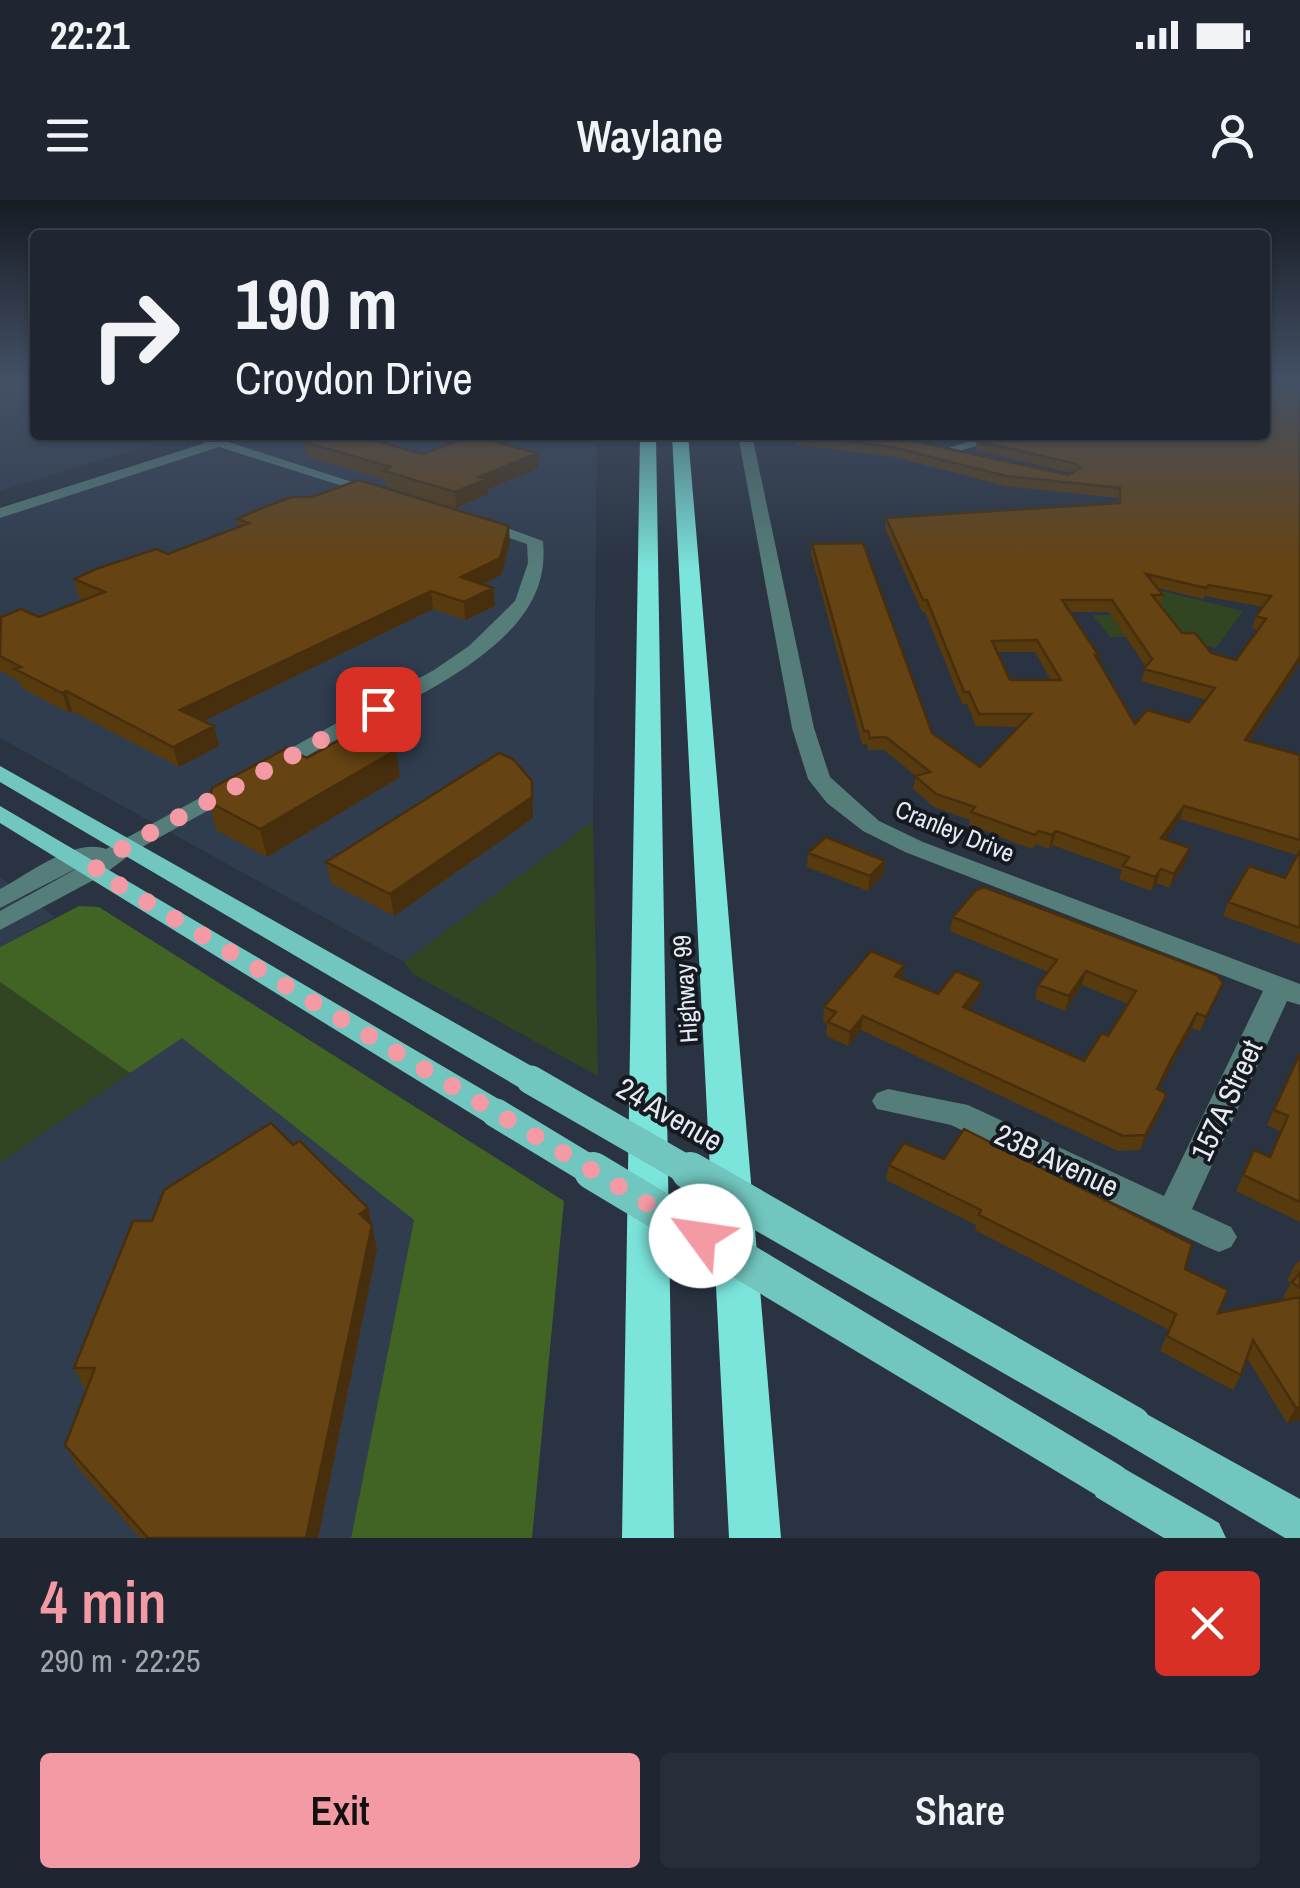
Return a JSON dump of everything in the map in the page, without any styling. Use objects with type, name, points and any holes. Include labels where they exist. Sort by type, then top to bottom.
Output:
[{"type":"highway","name":"Highway 99","points":[[648,443],[648,1538]]},
{"type":"highway","name":"Highway 99","points":[[681,443],[754,1538]]},
{"type":"main road","name":"24 Avenue","points":[[0,773],[1300,1523]]},
{"type":"main road","points":[[0,813],[1204,1538]]},
{"type":"street","points":[[0,502],[190,443]]},
{"type":"street","points":[[0,513],[193,443]]},
{"type":"street","points":[[225,443],[406,501]]},
{"type":"street","name":"Cranley Drive","points":[[747,443],[803,728],[820,778],[835,798],[872,826],[914,847],[1289,991]]},
{"type":"street","points":[[946,451],[974,443]]},
{"type":"street","points":[[926,447],[980,459]]},
{"type":"street","points":[[0,900],[126,846],[442,674],[503,626],[524,602],[532,578],[535,541],[456,516]]},
{"type":"street","points":[[0,922],[85,865]]},
{"type":"street","name":"157A Street","points":[[1173,1214],[1289,991]]},
{"type":"street","name":"23B Avenue","points":[[888,1101],[957,1114],[1220,1237]]},
{"type":"shaded area","points":[[0,443],[155,443],[0,491]]},
{"type":"shaded area","points":[[230,443],[597,443],[593,821],[404,962],[0,738],[0,518]]},
{"type":"shaded area","points":[[0,877],[55,917],[0,947]]},
{"type":"shaded area","points":[[182,1037],[414,1220],[351,1538],[0,1538],[0,1163]]},
{"type":"green space","points":[[1108,578],[1243,611],[1216,648],[1174,637],[1110,637],[1093,615],[1117,615]]},
{"type":"green space","points":[[593,821],[598,1076],[413,974],[404,962]]},
{"type":"green space","points":[[79,906],[99,907],[564,1201],[532,1538],[351,1538],[414,1220],[182,1038],[130,1073],[0,982],[0,947]]},
{"type":"green space","points":[[0,982],[130,1073],[0,1163]]},
{"type":"building","points":[[309,443],[385,443],[422,454],[451,443],[501,443],[538,453],[479,477],[487,479],[455,492],[384,471],[391,467]]},
{"type":"building","points":[[864,443],[924,443],[1068,475],[1080,468],[1077,464],[988,443],[1300,443],[1300,657],[1245,740],[1300,755],[1300,840],[1184,806],[1161,838],[1190,848],[1174,874],[1161,869],[1155,877],[1123,866],[1129,857],[1056,831],[1052,835],[1039,831],[1035,835],[971,812],[975,807],[936,794],[915,776],[930,772],[886,737],[870,738],[868,731],[864,731],[812,544],[863,543],[932,733],[980,767],[1031,714],[979,714],[969,692],[964,692],[927,600],[923,600],[886,518],[1120,503],[1120,488],[1006,476]],"holes":[[[1146,574],[1206,588],[1209,585],[1271,596],[1256,616],[1266,619],[1236,660],[1211,653],[1195,633],[1182,633],[1152,595],[1163,595]],[[1062,600],[1112,600],[1152,659],[1144,669],[1215,688],[1189,722],[1147,710],[1135,724],[1095,655],[1099,656]],[[1037,640],[1061,680],[1010,680],[992,641]]]},
{"type":"building","points":[[359,480],[509,526],[500,558],[461,577],[493,588],[464,602],[431,591],[180,710],[214,726],[173,747],[15,669],[21,667],[0,656],[1,617],[21,609],[39,617],[105,592],[74,579],[156,549],[168,554],[249,523],[237,519],[291,497],[312,497]]},
{"type":"building","points":[[354,732],[396,750],[260,829],[209,802],[212,788],[287,748],[307,758]]},
{"type":"building","points":[[499,753],[513,759],[532,781],[532,797],[390,894],[326,862]]},
{"type":"building","points":[[826,837],[885,861],[870,876],[808,853]]},
{"type":"building","points":[[1300,850],[1300,928],[1228,902],[1249,866],[1285,878]]},
{"type":"building","points":[[984,887],[1217,975],[1223,983],[1206,1017],[1197,1013],[1170,1062],[1157,1089],[1166,1093],[1164,1100],[1145,1135],[1123,1136],[863,1016],[850,1032],[828,1022],[836,1012],[824,1007],[871,951],[904,965],[895,976],[938,994],[956,971],[982,982],[963,1007],[1084,1061],[1102,1033],[1108,1036],[1136,991],[1086,971],[1069,996],[1038,985],[1057,960],[953,917],[976,890]]},
{"type":"building","points":[[1300,1053],[1300,1202],[1243,1175],[1254,1150],[1270,1157],[1288,1116],[1274,1110]]},
{"type":"building","points":[[271,1123],[293,1145],[300,1141],[368,1208],[360,1214],[372,1225],[306,1538],[148,1538],[65,1445],[95,1368],[74,1368],[133,1221],[152,1221],[164,1190]]},
{"type":"building","points":[[964,1129],[1192,1244],[1185,1269],[1228,1290],[1218,1313],[1300,1297],[1300,1407],[1296,1408],[1253,1340],[1241,1375],[1167,1336],[1176,1314],[889,1165],[904,1143],[944,1159]]},
{"type":"route","points":[[378,709],[126,846],[94,870],[701,1236]]}]
